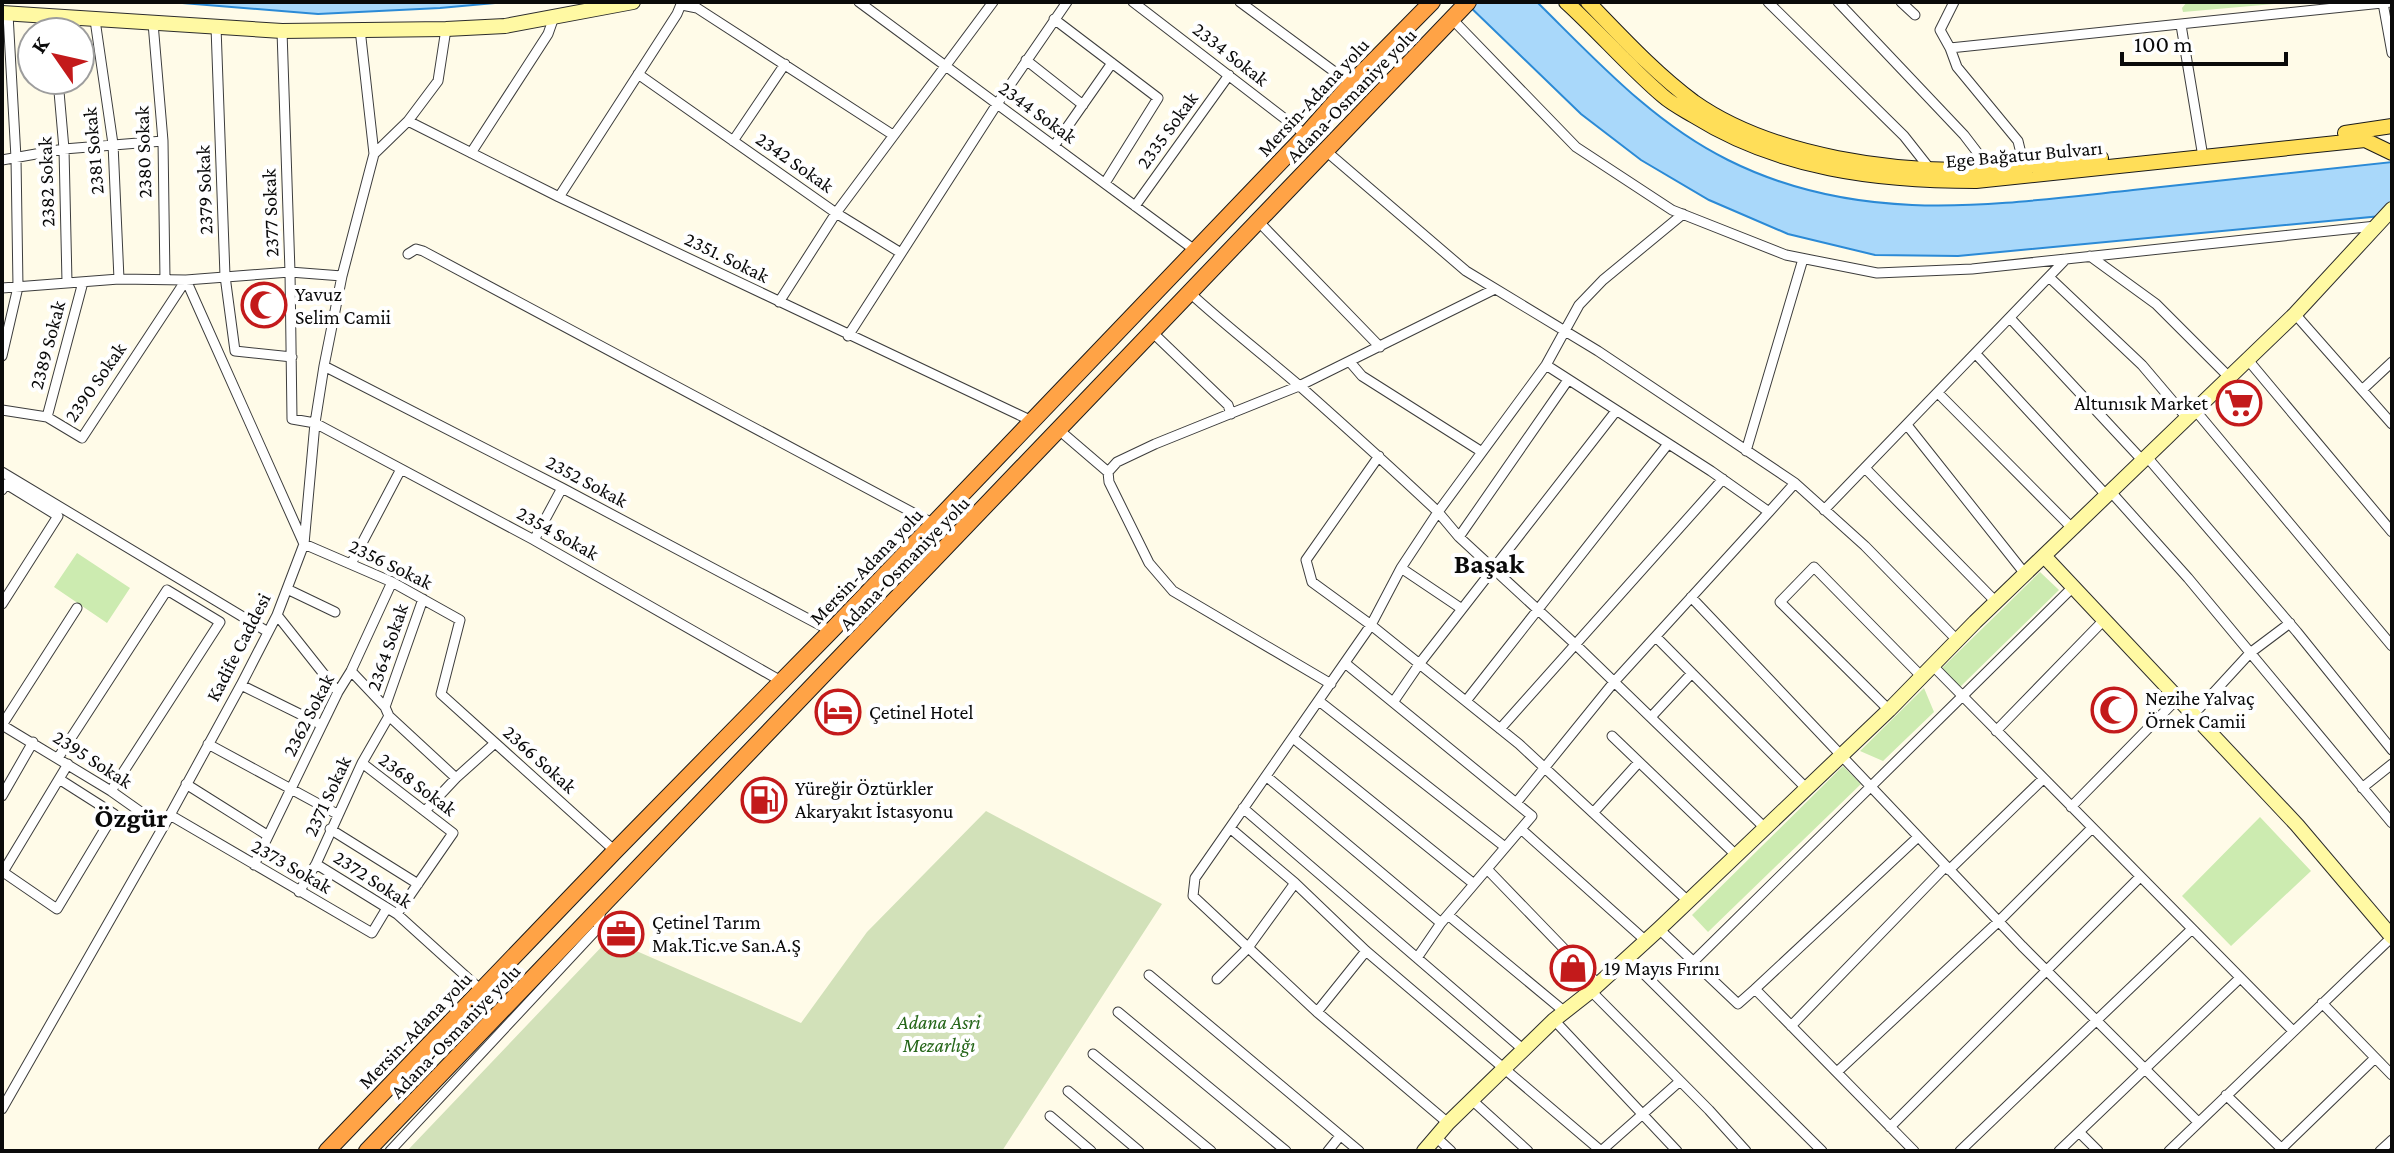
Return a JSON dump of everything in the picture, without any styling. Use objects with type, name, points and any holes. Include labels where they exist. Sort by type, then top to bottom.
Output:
[{"type":"highway","name":"Adana-Osmaniye yolu","points":[[367,1151],[1468,2]]},
{"type":"highway","name":"Mersin-Adana yolu","points":[[327,1151],[934,524],[1430,3]]},
{"type":"main road","points":[[96,20],[282,31],[446,29],[505,26],[633,2]]},
{"type":"main road","name":"Ege Bağatur Bulvarı","points":[[1566,2],[1665,98],[1721,133],[1781,157],[1835,171],[1940,181],[1976,181],[2392,126]]},
{"type":"main road","name":"Ege Bağatur Bulvarı","points":[[1588,2],[1652,67],[1695,102],[1735,126],[1801,150],[1870,164],[1990,169],[2365,140],[2392,153]]},
{"type":"main road","points":[[1424,1151],[1448,1123],[1559,1016],[1659,929],[1889,710],[2295,314],[2392,209]]},
{"type":"main road","points":[[2376,226],[2392,224]]},
{"type":"main road","points":[[2045,557],[2297,825],[2392,937]]},
{"type":"street","name":"2344 Sokak","points":[[859,2],[1196,251]]},
{"type":"street","points":[[848,336],[997,104],[1067,2]]},
{"type":"street","name":"2334 Sokak","points":[[1133,2],[1306,135]]},
{"type":"street","points":[[1240,2],[1351,84]]},
{"type":"street","points":[[1252,11],[1260,2]]},
{"type":"street","points":[[1768,2],[1904,136],[1940,181]]},
{"type":"street","points":[[1838,2],[1964,135],[1990,169]]},
{"type":"street","points":[[1901,2],[1915,15]]},
{"type":"street","points":[[1954,2],[1940,30],[1957,67],[2018,141],[2024,166]]},
{"type":"street","name":"2342 Sokak","points":[[638,74],[836,213],[991,3]]},
{"type":"street","points":[[1950,48],[2388,3],[2392,53]]},
{"type":"street","points":[[559,197],[682,4],[697,8],[893,135]]},
{"type":"street","points":[[2,356],[18,287],[16,158],[5,13]]},
{"type":"street","points":[[471,153],[548,34],[554,17]]},
{"type":"street","points":[[1054,19],[1158,98],[1105,183]]},
{"type":"street","points":[[1452,19],[1576,147],[1672,210],[1803,259],[1877,273],[1972,269],[2376,226]]},
{"type":"street","name":"2380 Sokak","points":[[153,23],[163,141],[165,279]]},
{"type":"street","points":[[2181,25],[2203,152]]},
{"type":"street","name":"2381 Sokak","points":[[96,27],[113,144],[119,279]]},
{"type":"street","name":"2379 Sokak","points":[[216,27],[225,276],[235,351],[292,357]]},
{"type":"street","name":"Kadife Caddesi","points":[[2,1109],[241,685],[277,615],[304,544],[315,423],[324,366],[342,276],[374,154],[360,29]]},
{"type":"street","points":[[374,154],[408,121],[438,81],[446,29]]},
{"type":"street","name":"2377 Sokak","points":[[282,31],[292,419],[315,423]]},
{"type":"street","points":[[1026,60],[1083,105]]},
{"type":"street","points":[[1054,146],[1112,63]]},
{"type":"street","name":"2342 Sokak","points":[[733,141],[785,64]]},
{"type":"street","name":"2335 Sokak","points":[[1135,206],[1229,75]]},
{"type":"street","name":"2382 Sokak","points":[[59,96],[64,149],[67,282]]},
{"type":"street","name":"2351. Sokak","points":[[408,121],[848,336],[1032,421]]},
{"type":"street","points":[[2,160],[64,149],[163,141]]},
{"type":"street","points":[[1326,151],[1466,271],[1565,331],[1795,483],[1865,546],[1958,641]]},
{"type":"street","points":[[779,302],[836,213],[901,253]]},
{"type":"street","points":[[1448,1123],[1317,1012],[1194,899],[1195,878],[1371,625],[1401,568],[1438,512],[1546,365],[1573,313],[1591,292],[1683,214]]},
{"type":"street","points":[[1258,221],[1380,347]]},
{"type":"street","points":[[408,254],[416,249],[423,251],[934,524]]},
{"type":"street","points":[[2090,256],[2156,304],[2230,378]]},
{"type":"street","points":[[1746,451],[1803,259]]},
{"type":"street","points":[[1824,510],[2066,259]]},
{"type":"street","points":[[2,288],[119,279],[186,280],[290,272],[342,276]]},
{"type":"street","points":[[2049,277],[2191,414],[2392,646]]},
{"type":"street","points":[[186,280],[304,544]]},
{"type":"street","name":"2390 Sokak","points":[[2,410],[47,417],[82,438],[186,280]]},
{"type":"street","name":"2389 Sokak","points":[[47,417],[83,282]]},
{"type":"street","points":[[1108,472],[1117,462],[1155,444],[1299,386],[1495,289]]},
{"type":"street","points":[[1190,293],[1379,456],[1438,512],[1459,537],[1575,644],[1765,828]]},
{"type":"street","points":[[2295,314],[2392,424]]},
{"type":"street","points":[[2010,318],[2145,459],[2290,623],[2392,750]]},
{"type":"street","points":[[1152,332],[1228,405],[1231,414]]},
{"type":"street","points":[[1976,354],[2188,578],[2392,823]]},
{"type":"street","points":[[2248,360],[2392,531]]},
{"type":"street","points":[[1350,362],[1362,376],[1482,452]]},
{"type":"street","points":[[2362,390],[2392,362]]},
{"type":"street","points":[[1546,365],[1769,512]]},
{"type":"street","name":"2352 Sokak","points":[[324,366],[831,631]]},
{"type":"street","points":[[1459,537],[1568,380]]},
{"type":"street","points":[[1938,393],[2073,529]]},
{"type":"street","points":[[1394,701],[1420,663],[1616,411]]},
{"type":"street","name":"2354 Sokak","points":[[315,423],[534,540],[781,681]]},
{"type":"street","points":[[1907,425],[2026,575]]},
{"type":"street","points":[[1059,430],[1108,472],[1109,482],[1149,563],[1173,591],[1331,684]]},
{"type":"street","points":[[1466,701],[1668,444]]},
{"type":"street","points":[[1379,456],[1306,560],[1312,582],[1420,663],[1500,729],[1688,901]]},
{"type":"street","points":[[1865,468],[1997,603]]},
{"type":"street","points":[[351,564],[401,469]]},
{"type":"street","points":[[2,472],[268,632]]},
{"type":"street","points":[[1500,729],[1723,479]]},
{"type":"street","points":[[1516,803],[1614,682],[1795,483]]},
{"type":"street","points":[[2,490],[6,484],[58,516],[2,604]]},
{"type":"street","points":[[534,540],[562,488]]},
{"type":"street","name":"2356 Sokak","points":[[304,544],[392,582],[460,620],[441,694]]},
{"type":"street","points":[[1889,710],[1780,602],[1814,567],[1928,671],[1962,695],[2293,1031]]},
{"type":"street","points":[[1401,568],[1462,609]]},
{"type":"street","name":"2362 Sokak","points":[[254,865],[392,582]]},
{"type":"street","points":[[1694,961],[2073,587]]},
{"type":"street","points":[[287,589],[335,612]]},
{"type":"street","points":[[58,758],[167,590],[220,622],[111,791]]},
{"type":"street","points":[[1691,597],[1998,922],[2198,1122]]},
{"type":"street","name":"2364 Sokak","points":[[387,711],[423,599]]},
{"type":"street","points":[[2,725],[77,608]]},
{"type":"street","points":[[277,615],[338,692]]},
{"type":"street","points":[[1996,731],[2104,620]]},
{"type":"street","points":[[2193,715],[2250,653],[2290,623]]},
{"type":"street","points":[[1656,637],[1806,788]]},
{"type":"street","points":[[1345,663],[1532,816],[1444,919],[1417,958]]},
{"type":"street","points":[[351,671],[456,778]]},
{"type":"street","points":[[1651,717],[1692,673]]},
{"type":"street","points":[[241,685],[322,725]]},
{"type":"street","name":"2366 Sokak","points":[[441,694],[615,851]]},
{"type":"street","points":[[2071,807],[2178,698]]},
{"type":"street","points":[[1319,701],[1505,847]]},
{"type":"street","name":"2371 Sokak","points":[[299,892],[316,864],[387,711]]},
{"type":"street","name":"2395 Sokak","points":[[2,725],[111,791],[162,827]]},
{"type":"street","points":[[1612,736],[1736,855]]},
{"type":"street","points":[[1293,738],[1474,884]]},
{"type":"street","points":[[2,796],[33,742]]},
{"type":"street","points":[[425,811],[495,743]]},
{"type":"street","points":[[208,744],[337,814]]},
{"type":"street","points":[[1593,813],[1639,762]]},
{"type":"street","name":"2368 Sokak","points":[[362,763],[453,833],[418,884]]},
{"type":"street","points":[[59,779],[114,814],[57,909],[3,872],[68,764]]},
{"type":"street","points":[[2362,788],[2392,764]]},
{"type":"street","points":[[1266,776],[1559,1016],[1677,1151]]},
{"type":"street","points":[[1791,1026],[1948,868],[2043,779]]},
{"type":"street","points":[[186,784],[267,835]]},
{"type":"street","points":[[1243,808],[1525,1051]]},
{"type":"street","name":"2373 Sokak","points":[[170,815],[372,933],[387,908]]},
{"type":"street","points":[[1230,828],[1295,883],[1366,951],[1601,1151],[1680,1081]]},
{"type":"street","points":[[1837,1072],[1998,922],[2092,828]]},
{"type":"street","points":[[330,829],[418,884],[397,914]]},
{"type":"street","points":[[1521,829],[1646,941]]},
{"type":"street","points":[[1659,929],[1738,1004],[1918,837]]},
{"type":"street","name":"2372 Sokak","points":[[316,864],[397,914],[481,990]]},
{"type":"street","points":[[1487,869],[1746,1151]]},
{"type":"street","points":[[1890,1127],[2140,877]]},
{"type":"street","points":[[1217,979],[1247,949],[1295,883]]},
{"type":"street","points":[[390,1151],[598,928],[601,909]]},
{"type":"street","points":[[1960,1151],[2192,929]]},
{"type":"street","points":[[2169,1151],[2392,937]]},
{"type":"street","points":[[1317,1012],[1366,951]]},
{"type":"street","points":[[1627,957],[1822,1151]]},
{"type":"street","points":[[1149,975],[1359,1151]]},
{"type":"street","points":[[2059,1151],[2240,978]]},
{"type":"street","points":[[1755,989],[1914,1151]]},
{"type":"street","points":[[2322,1003],[2392,1075]]},
{"type":"street","points":[[1118,1012],[1286,1151]]},
{"type":"street","points":[[1093,1054],[1211,1151]]},
{"type":"street","points":[[2226,1095],[2282,1150],[2375,1058]]},
{"type":"street","points":[[1068,1091],[1139,1151]]},
{"type":"street","points":[[1473,1101],[1528,1151]]},
{"type":"street","points":[[1050,1116],[1091,1151]]},
{"type":"street","points":[[2079,1132],[2098,1151]]},
{"type":"street","points":[[1328,1151],[1340,1136]]},
{"type":"street","points":[[1437,1138],[1451,1151]]},
{"type":"street","points":[[2380,1151],[2392,1140]]},
{"type":"green space","points":[[2187,2],[2297,2],[2183,12],[2182,8]]},
{"type":"green space","points":[[77,553],[130,588],[107,623],[54,587]]},
{"type":"green space","points":[[2040,572],[2059,590],[1960,687],[1941,669]]},
{"type":"green space","points":[[1924,688],[1934,712],[1883,761],[1860,751]]},
{"type":"green space","points":[[1843,766],[1861,784],[1708,932],[1692,915]]},
{"type":"green space","name":"Adana Asri Mezarlığı","points":[[986,811],[1162,904],[1002,1151],[407,1151],[609,939],[801,1023],[867,932]]},
{"type":"green space","points":[[2260,817],[2311,871],[2231,946],[2182,896]]},
{"type":"water","points":[[170,2],[506,2],[318,14]]},
{"type":"water","points":[[1465,2],[1537,2],[1626,89],[1675,128],[1728,160],[1778,181],[1827,195],[1877,202],[1978,205],[2392,162],[2392,215],[1958,256],[1875,255],[1788,234],[1709,200],[1641,160],[1581,114]]},
{"type":"place","name":"Yavuz Selim Camii","points":[[264,305]]},
{"type":"place","name":"Altunısık Market","points":[[2239,403]]},
{"type":"place","name":"Nezihe Yalvaç Örnek Camii","points":[[2114,710]]},
{"type":"place","name":"Çetinel Hotel","points":[[838,712]]},
{"type":"place","name":"Yüreğir Öztürkler Akaryakıt İstasyonu","points":[[764,800]]},
{"type":"place","name":"Çetinel Tarım Mak.Tic.ve San.A.Ş","points":[[621,934]]},
{"type":"place","name":"19 Mayıs Fırını","points":[[1573,968]]},
{"type":"district","name":"Başak","points":[[1489,563]]},
{"type":"district","name":"Özgür","points":[[131,817]]}]
